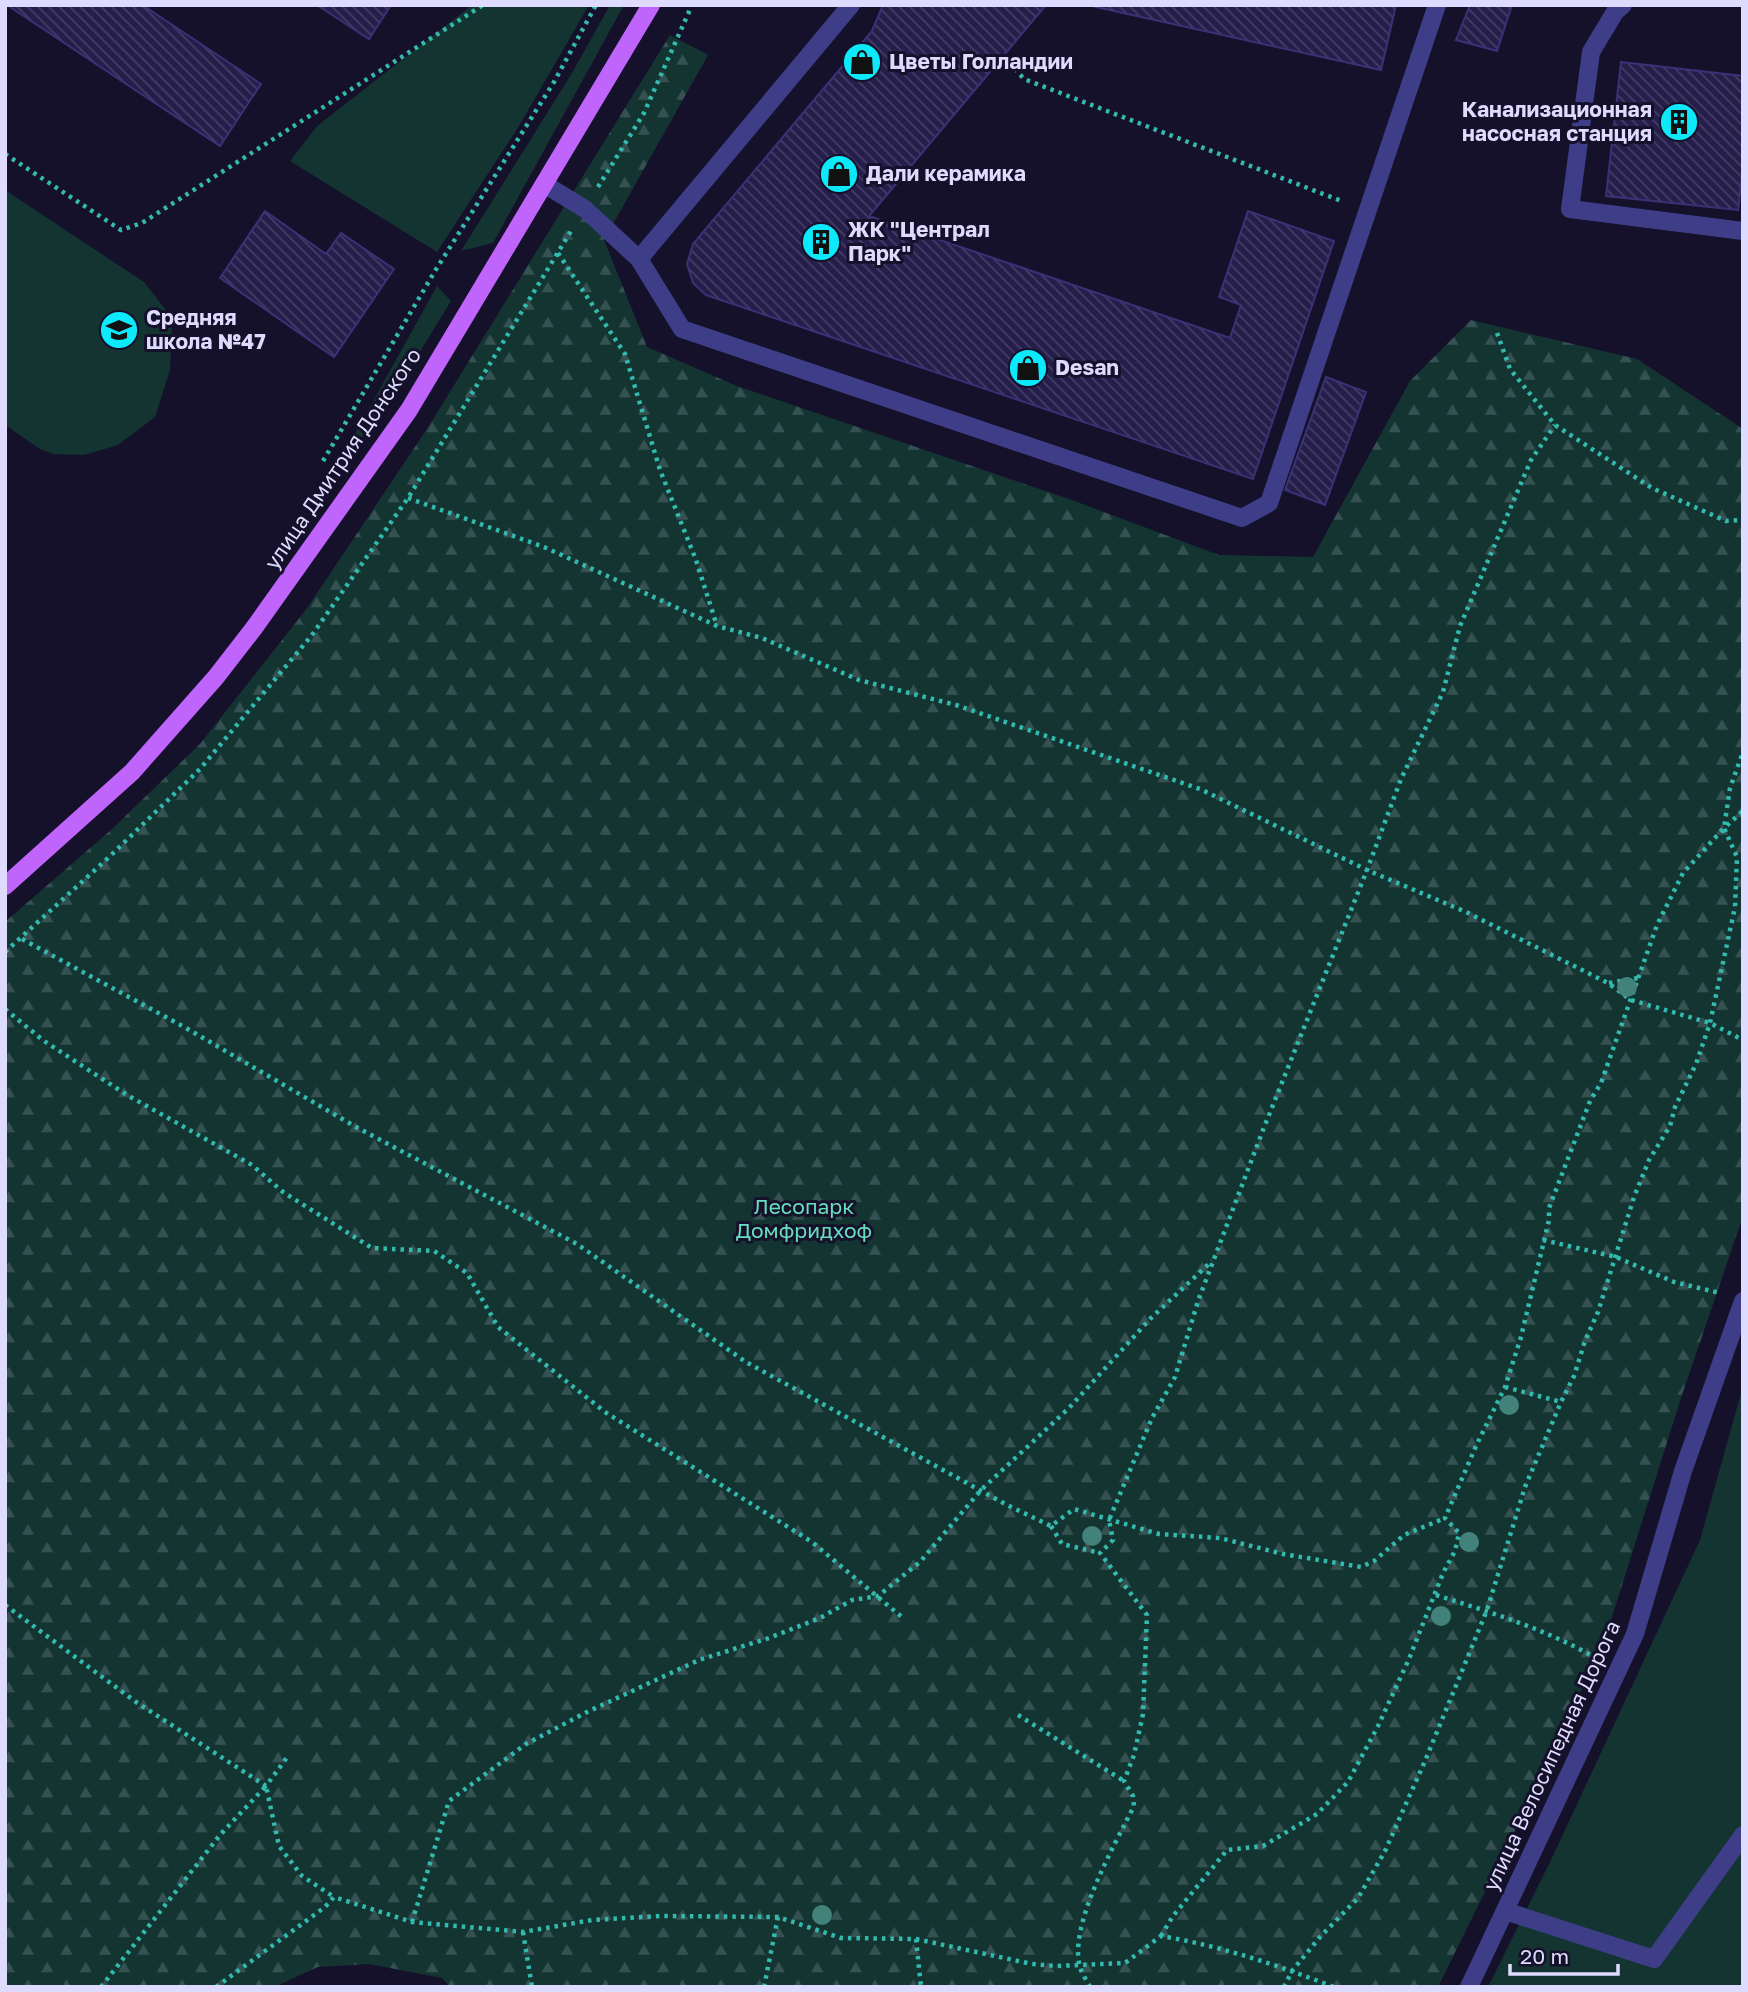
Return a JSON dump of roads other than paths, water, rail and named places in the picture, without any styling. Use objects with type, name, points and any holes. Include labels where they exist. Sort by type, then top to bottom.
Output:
[{"type":"main road","name":"улица Дмитрия Донского","points":[[5,887],[132,772],[224,667],[409,410],[651,5]]},
{"type":"street","points":[[639,259],[852,5]]},
{"type":"street","points":[[544,184],[585,209],[639,259],[682,329],[1242,518],[1269,503],[1437,5]]},
{"type":"street","points":[[1623,5],[1615,12],[1591,52],[1570,209],[1743,231]]},
{"type":"street","name":"улица Велосипедная Дорога","points":[[1469,1987],[1635,1634],[1737,1298]]},
{"type":"street","points":[[1505,1911],[1654,1959],[1743,1835]]},
{"type":"place","name":"Цветы Голландии","points":[[862,62]]},
{"type":"place","name":"Канализационная насосная станция","points":[[1679,122]]},
{"type":"place","name":"Дали керамика","points":[[839,174]]},
{"type":"place","name":"ЖК \"Централ Парк\"","points":[[821,242]]},
{"type":"place","name":"Средняя школа №47","points":[[119,330]]},
{"type":"place","name":"Desan","points":[[1028,368]]},
{"type":"park label","name":"Лесопарк Домфридхоф","points":[[804,1219]]}]
